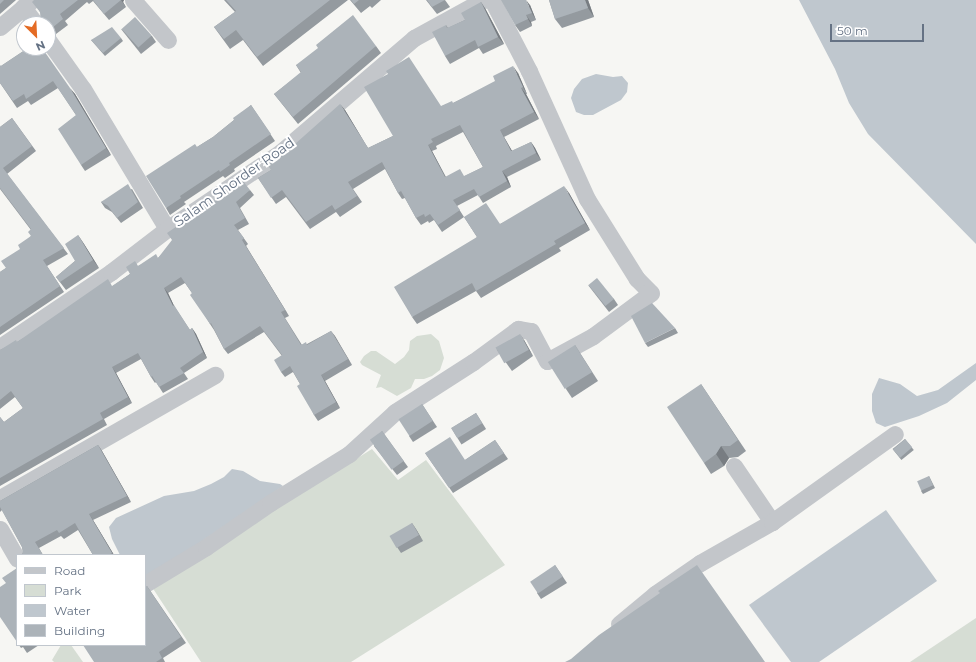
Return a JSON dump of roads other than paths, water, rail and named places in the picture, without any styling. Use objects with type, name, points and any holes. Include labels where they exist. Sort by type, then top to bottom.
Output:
[{"type":"street","points":[[133,0],[168,40]]},
{"type":"street","name":"Salam Shorder Road","points":[[0,347],[111,272],[167,229],[281,152],[414,38],[483,0]]},
{"type":"street","points":[[146,583],[206,547],[270,503],[349,454],[395,412],[473,362],[518,330],[531,331],[547,361],[593,336],[651,293],[637,279],[587,199],[529,71],[492,0]]},
{"type":"street","points":[[0,27],[27,4],[32,16]]},
{"type":"street","points":[[56,51],[83,89],[167,229]]},
{"type":"street","points":[[0,498],[215,375]]},
{"type":"street","points":[[608,633],[655,594],[700,563],[772,522],[895,434]]},
{"type":"street","points":[[734,466],[772,522]]},
{"type":"street","points":[[0,529],[16,556]]},
{"type":"water","points":[[799,0],[976,0],[976,244],[868,134],[849,103],[835,69]]},
{"type":"water","points":[[596,74],[613,77],[622,76],[628,83],[627,92],[621,100],[593,115],[584,115],[576,112],[571,98],[574,89],[582,79]]},
{"type":"water","points":[[976,363],[976,380],[947,403],[919,416],[885,427],[876,423],[872,411],[872,394],[879,378],[900,384],[917,396],[938,390]]},
{"type":"water","points":[[232,469],[243,471],[260,481],[280,484],[283,486],[146,579],[146,554],[120,554],[112,539],[109,527],[116,518],[164,496],[194,491],[224,477]]},
{"type":"water","points":[[886,510],[937,581],[819,662],[791,662],[749,605]]}]
